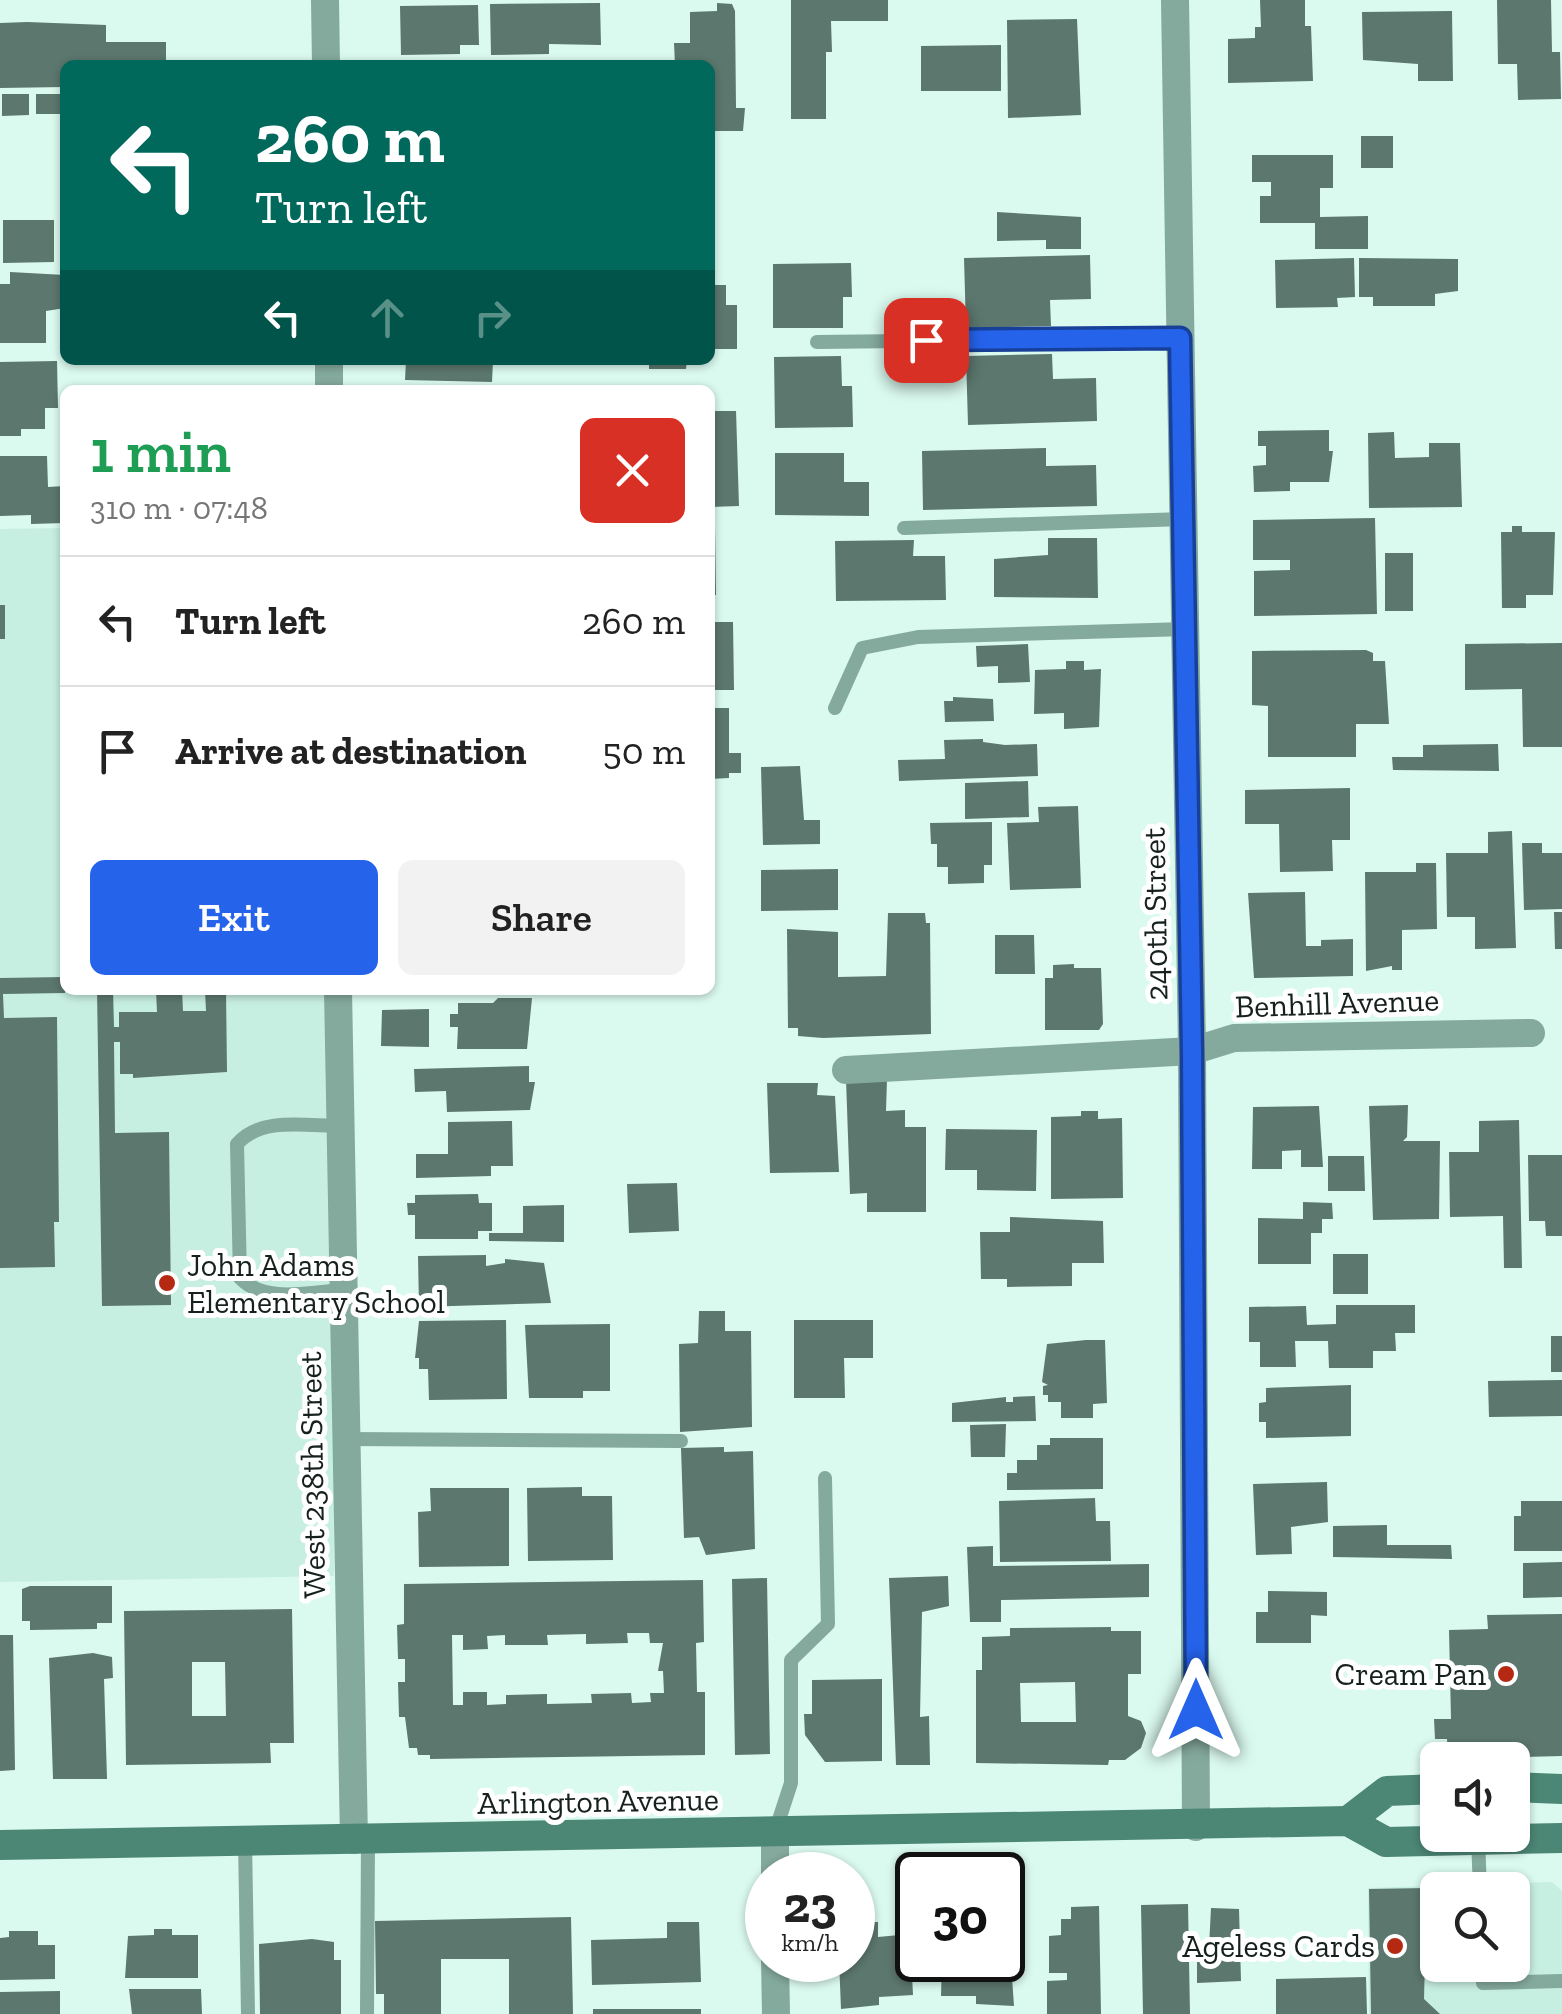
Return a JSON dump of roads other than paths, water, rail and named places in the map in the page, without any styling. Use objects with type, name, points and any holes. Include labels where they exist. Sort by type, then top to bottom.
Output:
[{"type":"main road","points":[[1530,1788],[1562,1789]]},
{"type":"main road","points":[[1420,1789],[1387,1790],[1348,1821],[1386,1842],[1420,1841]]},
{"type":"main road","name":"Arlington Avenue","points":[[0,1844],[1196,1827],[1348,1821]]},
{"type":"main road","points":[[1530,1838],[1562,1838]]},
{"type":"street","points":[[325,0],[326,60]]},
{"type":"street","name":"240th Street","points":[[1175,0],[1192,1051],[1196,1827]]},
{"type":"street","name":"West 238th Street","points":[[338,995],[346,1439],[361,1839]]},
{"type":"street","name":"Benhill Avenue","points":[[846,1070],[1192,1051],[1234,1038],[1531,1033]]},
{"type":"street","points":[[774,1833],[774,1852]]},
{"type":"street","points":[[776,1982],[776,2014]]},
{"type":"lane","points":[[818,342],[1180,338]]},
{"type":"lane","points":[[904,528],[1184,520]]},
{"type":"lane","points":[[836,708],[862,648],[918,637],[1186,629]]},
{"type":"lane","points":[[341,1126],[264,1126],[246,1134],[237,1144],[240,1278],[255,1291],[268,1294],[344,1290]]},
{"type":"lane","points":[[346,1439],[682,1441]]},
{"type":"lane","points":[[774,1833],[791,1782],[791,1660],[828,1624],[824,1478]]},
{"type":"lane","points":[[361,1839],[367,2014]]},
{"type":"lane","points":[[245,1841],[248,2014]]},
{"type":"lane","points":[[1530,1981],[1562,1980]]},
{"type":"lane","points":[[1483,1982],[1509,1982]]},
{"type":"place","name":"John Adams Elementary School","points":[[167,1283]]},
{"type":"place","name":"Cream Pan","points":[[1506,1674]]},
{"type":"place","name":"Ageless Cards","points":[[1395,1946]]}]
